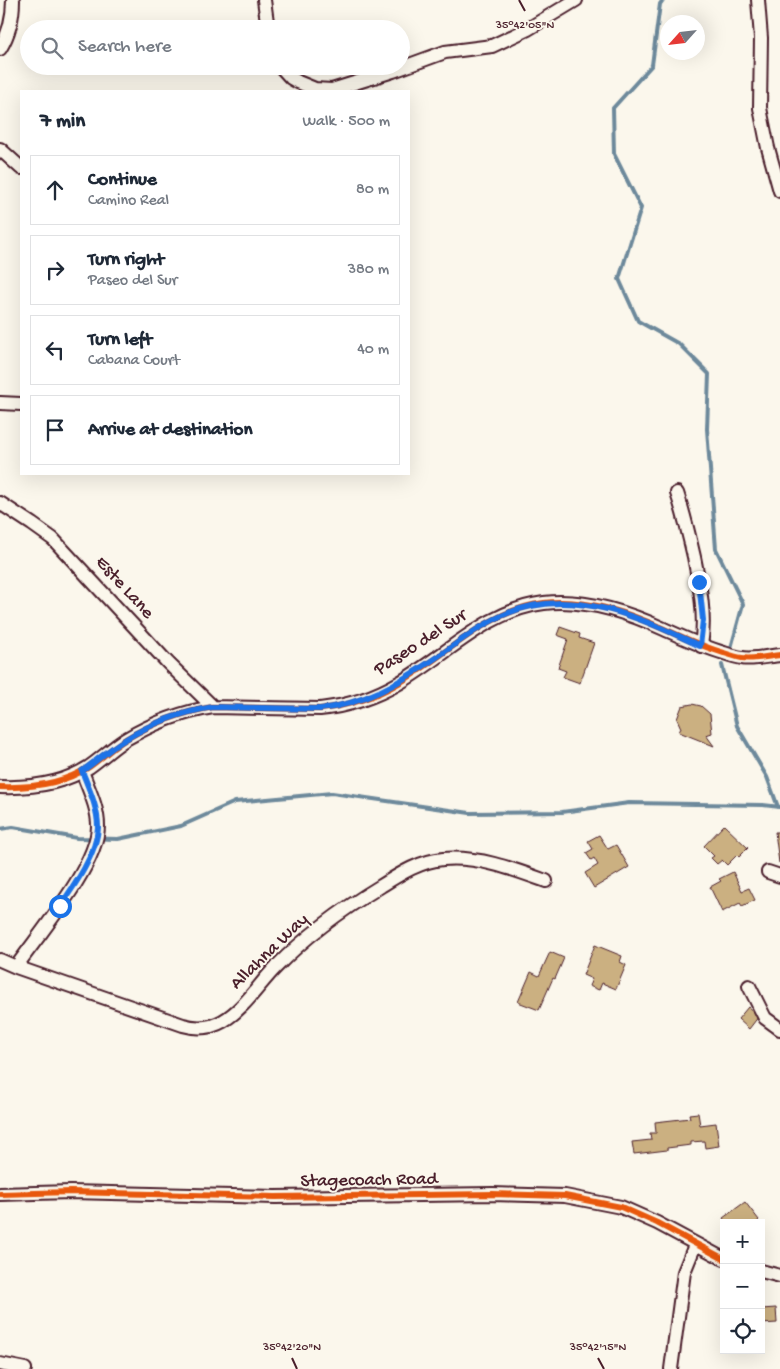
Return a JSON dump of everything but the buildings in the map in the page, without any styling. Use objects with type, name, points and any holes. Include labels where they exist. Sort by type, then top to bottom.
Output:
[{"type":"street","points":[[0,49],[9,30],[13,0]]},
{"type":"street","points":[[264,0],[267,20]]},
{"type":"street","points":[[410,65],[445,52],[484,48],[501,43],[576,0]]},
{"type":"street","points":[[758,0],[761,38],[760,108],[768,148],[780,191]]},
{"type":"street","points":[[288,75],[298,82],[315,88],[332,90],[380,75]]},
{"type":"street","points":[[0,149],[20,167]]},
{"type":"street","points":[[0,403],[20,404]]},
{"type":"street","points":[[677,493],[686,524],[701,594],[703,627],[700,646]]},
{"type":"street","name":"Este Lane","points":[[0,503],[53,539],[155,650],[213,707]]},
{"type":"street","name":"Paseo del Sur","points":[[0,787],[28,786],[63,779],[82,771],[119,744],[141,731],[197,710],[213,707],[320,709],[353,702],[398,683],[496,618],[519,609],[544,603],[571,602],[600,607],[643,620],[700,646],[743,659],[780,655]]},
{"type":"street","points":[[16,967],[69,893],[83,870],[94,846],[97,819],[82,771]]},
{"type":"street","name":"Allahna Way","points":[[0,960],[183,1026],[199,1028],[221,1022],[234,1013],[285,958],[314,932],[375,890],[422,864],[445,859],[473,861],[502,866],[546,881]]},
{"type":"street","points":[[749,986],[765,1018],[780,1029]]},
{"type":"street","name":"Stagecoach Road","points":[[0,1194],[71,1192],[274,1197],[493,1194],[565,1196],[621,1207],[657,1223],[720,1257]]},
{"type":"street","points":[[671,1369],[684,1272],[695,1245]]},
{"type":"street","points":[[765,1272],[780,1276]]},
{"type":"street","points":[[0,1364],[25,1369]]},
{"type":"waterway","points":[[663,0],[660,4],[652,65],[613,108],[614,154],[641,208],[619,279],[638,321],[679,344],[709,374],[707,429],[716,549],[743,604],[731,648]]},
{"type":"waterway","points":[[722,665],[737,726],[767,777],[778,807]]},
{"type":"waterway","points":[[0,829],[13,827],[77,838],[118,839],[181,826],[235,802],[332,793],[470,813],[562,812],[629,803],[763,805],[780,807]]},
{"type":"cycle path","points":[[0,787],[46,784],[79,773],[136,733],[168,719],[202,709],[213,707],[320,709],[341,706],[361,700],[399,683],[485,624],[523,607],[544,603],[575,603],[621,612],[709,648],[740,658],[751,659],[780,655]]},
{"type":"cycle path","points":[[0,1194],[71,1192],[275,1197],[493,1194],[565,1196],[621,1207],[657,1223],[720,1257]]},
{"type":"route","points":[[60,906],[83,870],[96,840],[98,825],[96,812],[82,771],[112,748],[141,731],[181,715],[213,707],[320,709],[359,700],[398,683],[496,618],[531,605],[544,603],[571,602],[622,613],[662,628],[700,646],[703,627],[703,607],[699,582]]}]
